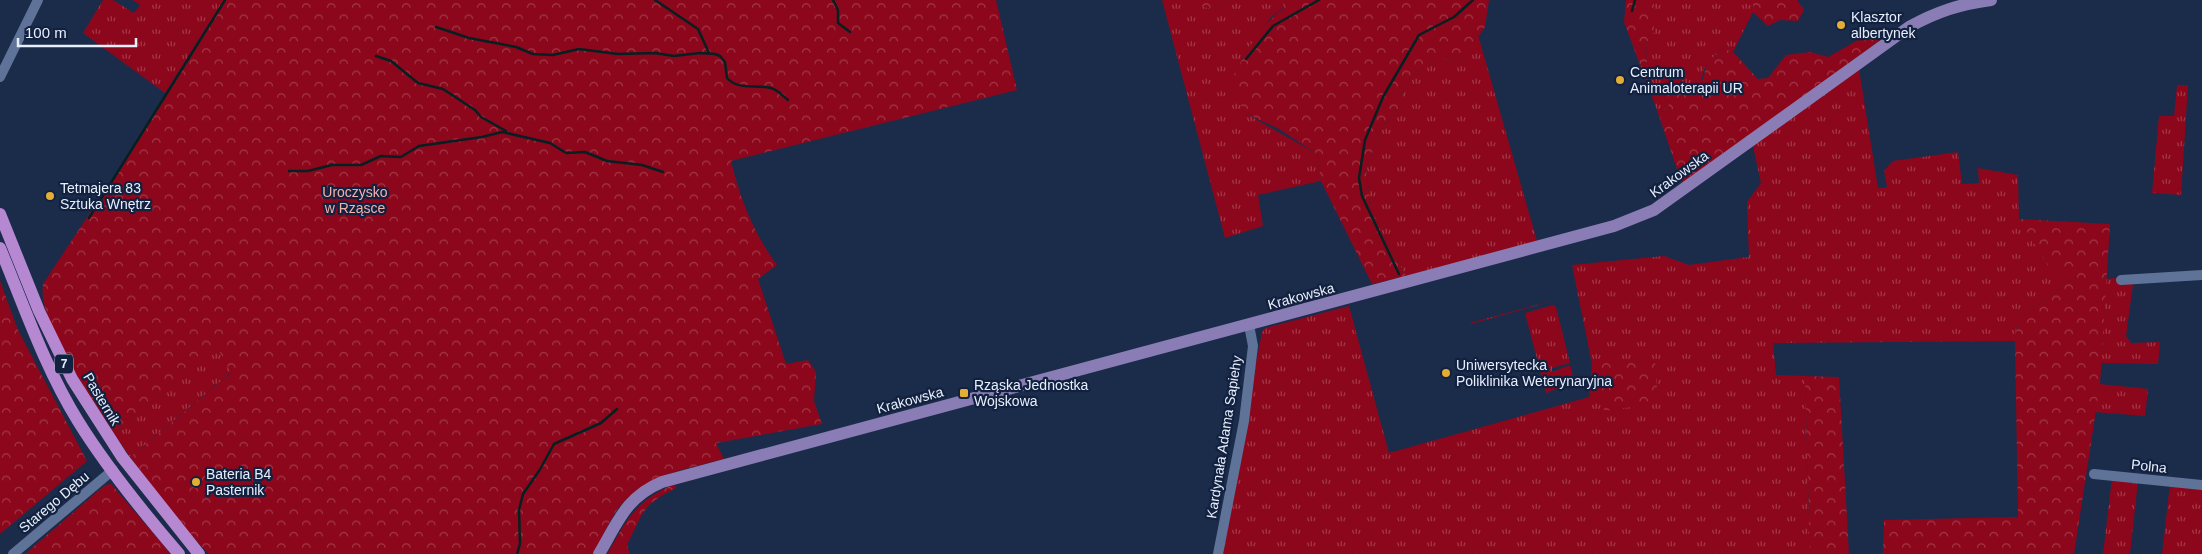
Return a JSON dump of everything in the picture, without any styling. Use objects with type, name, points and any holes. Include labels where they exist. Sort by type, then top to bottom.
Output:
[{"type":"main road","name":"Pasternik","points":[[0,214],[51,338],[72,379],[110,440],[199,554]]},
{"type":"main road","name":"7","points":[[0,248],[57,382],[78,421],[150,521],[179,554]]},
{"type":"main road","points":[[96,447],[102,451],[108,451],[111,447],[110,440]]},
{"type":"street","points":[[0,78],[38,0]]},
{"type":"street","name":"Krakowska","points":[[600,554],[630,501],[645,490],[662,482],[1546,246],[1614,226],[1654,210],[1909,27],[1960,2],[1991,0]]},
{"type":"street","points":[[2121,280],[2202,275]]},
{"type":"street","name":"Kardynała Adama Sapiehy","points":[[1218,554],[1244,421],[1253,346],[1249,325]]},
{"type":"street","name":"Starego Dębu","points":[[13,554],[113,470]]},
{"type":"street","name":"Polna","points":[[2094,474],[2202,485]]},
{"type":"green space","points":[[103,0],[113,0],[134,13],[140,5],[133,0],[224,0],[165,93],[83,33]]},
{"type":"green space","name":"Uroczysko w Rząsce","points":[[224,0],[996,0],[1017,90],[731,161],[749,216],[761,241],[777,265],[758,279],[786,364],[808,360],[816,372],[814,401],[822,424],[716,443],[724,459],[681,470],[654,480],[630,495],[612,517],[594,554],[209,554],[179,522],[130,457],[231,373],[217,347],[114,434],[57,340],[43,300],[43,284],[115,175]]},
{"type":"green space","points":[[624,0],[676,0],[130,457],[114,434]]},
{"type":"green space","points":[[1162,0],[1194,0],[1197,5],[1216,10],[1230,0],[1294,0],[1271,17],[1241,60],[1245,113],[1317,154],[1321,181],[1258,195],[1263,226],[1225,238]]},
{"type":"green space","points":[[1194,0],[1230,0],[1216,10],[1196,5]]},
{"type":"green space","points":[[1282,0],[1489,0],[1485,27],[1463,58],[1449,61],[1438,57],[1430,65],[1411,75],[1403,90],[1401,105],[1381,129],[1366,169],[1372,214],[1406,276],[1372,284],[1321,181],[1317,154],[1279,129],[1245,113],[1230,83],[1246,52],[1259,33],[1284,8]]},
{"type":"green space","points":[[1626,0],[1654,0],[1654,32],[1646,43],[1647,62],[1640,65],[1624,22]]},
{"type":"green space","points":[[1654,0],[1753,0],[1753,12],[1733,52],[1724,49],[1708,62],[1700,82],[1680,85],[1668,108],[1657,110],[1640,65],[1647,62],[1646,43],[1654,32]]},
{"type":"green space","points":[[1753,0],[1797,0],[1804,10],[1798,21],[1780,20],[1768,26],[1753,12]]},
{"type":"green space","points":[[1874,31],[1882,39],[1682,184],[1657,110],[1668,108],[1671,92],[1680,85],[1695,85],[1703,79],[1707,62],[1724,49],[1733,52],[1758,79],[1768,78],[1786,55],[1810,52],[1828,57]]},
{"type":"green space","points":[[1478,35],[1537,241],[1406,276],[1372,214],[1366,169],[1381,129],[1401,105],[1403,90],[1411,75],[1430,65],[1438,56],[1449,61],[1463,58]]},
{"type":"green space","points":[[1859,69],[1878,188],[1887,187],[1884,171],[1893,161],[1958,152],[1962,184],[1979,183],[1978,168],[2018,175],[2019,219],[2071,280],[2040,304],[2018,315],[2015,341],[1773,343],[1776,375],[1805,376],[1810,554],[1219,554],[1262,332],[1265,328],[1349,306],[1389,453],[1589,397],[1592,364],[1572,265],[1664,256],[1689,265],[1749,257],[1747,202],[1761,183],[1753,146]]},
{"type":"green space","points":[[2177,85],[2188,85],[2181,195],[2152,193],[2159,116],[2174,116]]},
{"type":"green space","points":[[2019,219],[2110,224],[2100,384],[2074,554],[1871,554],[1883,553],[1884,520],[2018,517],[2015,341],[2018,315],[2040,304],[2071,280],[2050,269]]},
{"type":"green space","points":[[2134,276],[2126,336],[2131,343],[2160,342],[2158,364],[2101,363],[2106,279]]},
{"type":"green space","points":[[0,281],[18,330],[87,461],[0,534]]},
{"type":"green space","points":[[1551,301],[1471,324],[1470,323]]},
{"type":"green space","points":[[1553,305],[1556,307],[1570,363],[1552,368],[1552,372],[1570,365],[1574,379],[1571,383],[1546,393],[1525,313]]},
{"type":"green space","points":[[1655,360],[1658,403],[1604,411],[1599,363]]},
{"type":"green space","points":[[1805,376],[1839,377],[1849,554],[1810,554]]},
{"type":"green space","points":[[2100,384],[2148,389],[2145,416],[2094,412]]},
{"type":"green space","points":[[2112,478],[2138,481],[2130,554],[2103,554]]},
{"type":"green space","points":[[111,484],[171,554],[25,554],[105,485]]},
{"type":"green space","points":[[675,484],[676,488],[656,500],[641,517],[627,545],[630,554],[607,554],[627,521],[641,504],[661,490]]},
{"type":"green space","points":[[2170,484],[2202,486],[2202,554],[2162,554]]},
{"type":"waterway","points":[[89,218],[225,0]]},
{"type":"waterway","points":[[655,0],[698,29],[709,53]]},
{"type":"waterway","points":[[833,0],[838,10],[838,23],[850,32]]},
{"type":"waterway","points":[[1246,59],[1273,26],[1319,0]]},
{"type":"waterway","points":[[1399,274],[1362,196],[1359,178],[1365,140],[1383,97],[1419,35],[1454,17],[1473,0]]},
{"type":"waterway","points":[[1632,11],[1635,0]]},
{"type":"waterway","points":[[436,27],[469,38],[516,47],[533,54],[553,55],[579,49],[618,54],[655,53],[674,56],[700,53],[715,54],[720,56],[725,62],[727,78],[732,82],[742,86],[771,88],[788,100]]},
{"type":"waterway","points":[[376,56],[391,61],[418,83],[443,89],[475,110],[481,117],[506,131]]},
{"type":"waterway","points":[[289,171],[308,171],[332,165],[361,165],[381,156],[401,157],[419,146],[482,137],[502,132],[550,143],[566,153],[585,152],[607,161],[642,165],[663,172]]},
{"type":"waterway","points":[[517,554],[520,544],[519,510],[523,494],[554,444],[601,423],[617,409]]},
{"type":"place","name":"Klasztor albertynek","points":[[1841,25]]},
{"type":"place","name":"Centrum Animaloterapii UR","points":[[1620,80]]},
{"type":"place","name":"Tetmajera 83 Sztuka Wnętrz","points":[[50,196]]},
{"type":"place","name":"Uniwersytecka Poliklinika Weterynaryjna","points":[[1446,373]]},
{"type":"place","name":"Rząska Jednostka Wojskowa","points":[[964,393]]},
{"type":"place","name":"Bateria B4 Pasternik","points":[[196,482]]}]
